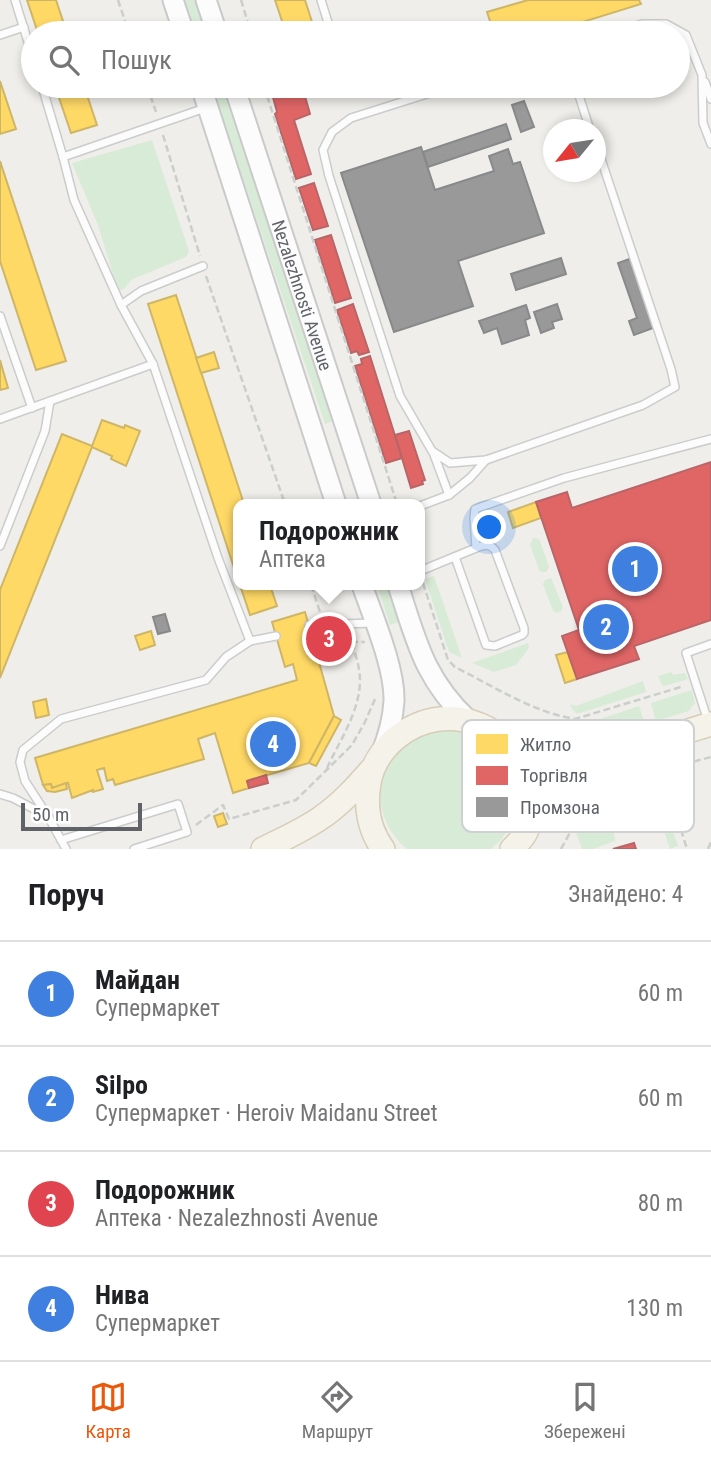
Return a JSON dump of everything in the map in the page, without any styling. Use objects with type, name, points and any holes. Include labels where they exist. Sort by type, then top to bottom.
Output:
[{"type":"main road","points":[[173,0],[180,21]]},
{"type":"main road","points":[[206,0],[213,21]]},
{"type":"main road","name":"Nezalezhnosti Avenue","points":[[205,98],[334,499]]},
{"type":"main road","name":"Nezalezhnosti Avenue","points":[[238,98],[369,499]]},
{"type":"main road","points":[[363,590],[374,635],[390,670],[394,701],[386,741],[367,794],[372,830],[383,849]]},
{"type":"main road","points":[[400,590],[432,678],[446,698],[468,720]]},
{"type":"main road","points":[[262,849],[323,817],[348,797],[402,733],[430,720],[462,720]]},
{"type":"main road","points":[[512,849],[525,832]]},
{"type":"lane","points":[[15,0],[22,21]]},
{"type":"lane","points":[[321,0],[328,21]]},
{"type":"lane","points":[[0,35],[21,28]]},
{"type":"lane","points":[[690,45],[711,99]]},
{"type":"lane","points":[[702,75],[704,123],[711,144]]},
{"type":"lane","points":[[46,98],[74,200],[121,305],[153,364],[218,558],[250,641]]},
{"type":"lane","points":[[414,98],[351,118],[332,132],[323,150],[400,396],[432,451],[449,495]]},
{"type":"lane","points":[[580,98],[586,119]]},
{"type":"lane","points":[[64,157],[208,107]]},
{"type":"lane","points":[[432,451],[450,463],[486,460],[643,405],[675,387],[606,174]]},
{"type":"lane","points":[[121,305],[141,291],[203,266]]},
{"type":"lane","points":[[0,316],[32,408]]},
{"type":"lane","points":[[0,419],[153,364]]},
{"type":"lane","points":[[0,546],[45,431],[50,401]]},
{"type":"lane","points":[[476,548],[475,509],[564,478],[711,439]]},
{"type":"lane","points":[[425,504],[449,495],[486,460]]},
{"type":"lane","points":[[425,570],[484,544],[490,545],[495,550],[524,628],[522,635],[495,646],[486,645],[455,557]]},
{"type":"lane","points":[[309,625],[324,625],[374,635]]},
{"type":"lane","points":[[66,849],[25,781],[20,762],[23,750],[61,719],[206,680],[226,657],[250,641],[276,636]]},
{"type":"lane","points":[[710,724],[686,653],[711,645]]},
{"type":"lane","points":[[0,794],[49,818]]},
{"type":"lane","points":[[61,840],[178,804],[187,832],[134,849]]},
{"type":"path","points":[[118,0],[125,21]]},
{"type":"path","points":[[241,0],[247,21]]},
{"type":"path","points":[[151,98],[203,266],[283,499]]},
{"type":"path","points":[[268,98],[395,499]]},
{"type":"path","points":[[425,588],[448,660],[454,667],[558,716],[575,719],[695,683]]},
{"type":"path","points":[[314,590],[324,625],[352,642],[360,678],[355,709],[326,771]]},
{"type":"path","points":[[352,642],[374,635]]},
{"type":"path","points":[[187,832],[223,805],[229,819],[296,800],[352,745],[375,699]]},
{"type":"path","points":[[694,762],[711,757]]},
{"type":"path","points":[[561,849],[570,832]]},
{"type":"path","points":[[682,832],[687,849]]},
{"type":"path","points":[[708,849],[711,842]]},
{"type":"green space","points":[[185,0],[197,0],[203,21],[192,21]]},
{"type":"green space","points":[[216,98],[228,98],[334,421],[325,424]]},
{"type":"green space","points":[[152,140],[189,251],[186,257],[131,280],[124,289],[118,291],[98,225],[72,163]]},
{"type":"green space","points":[[533,538],[540,541],[549,567],[546,572],[539,570],[530,544]]},
{"type":"green space","points":[[434,576],[462,658],[449,652],[425,579]]},
{"type":"green space","points":[[551,578],[563,607],[557,613],[553,611],[543,584]]},
{"type":"green space","points":[[379,590],[388,590],[399,622],[390,625]]},
{"type":"green space","points":[[528,643],[529,648],[516,665],[494,672],[472,663]]},
{"type":"green space","points":[[671,672],[673,675],[685,673],[688,679],[662,685],[658,676]]},
{"type":"green space","points":[[643,681],[646,692],[577,714],[570,704],[576,706]]},
{"type":"green space","points":[[692,690],[695,703],[689,711],[656,720],[651,703]]},
{"type":"green space","points":[[639,706],[644,720],[597,720]]},
{"type":"green space","points":[[453,725],[462,729],[462,832],[506,832],[491,849],[407,849],[389,828],[381,803],[382,776],[395,752],[406,740]]},
{"type":"green space","points":[[576,832],[614,832],[615,841],[593,849],[582,849]]},
{"type":"green space","points":[[664,832],[673,832],[678,846],[670,849]]},
{"type":"building: Житло","points":[[27,0],[56,0],[63,21],[34,21]]},
{"type":"building: Житло","points":[[275,0],[305,0],[312,21],[282,21]]},
{"type":"building: Житло","points":[[528,0],[639,0],[641,4],[586,21],[490,21],[487,12]]},
{"type":"building: Житло","points":[[0,81],[16,129],[0,134]]},
{"type":"building: Житло","points":[[59,98],[88,98],[97,125],[71,133]]},
{"type":"building: Житло","points":[[0,161],[66,361],[36,370],[0,261]]},
{"type":"building: Житло","points":[[176,295],[242,499],[233,499],[233,565],[148,304]]},
{"type":"building: Житло","points":[[214,352],[219,368],[201,373],[196,358]]},
{"type":"building: Житло","points":[[0,360],[8,388],[0,390]]},
{"type":"building: Житло","points":[[102,420],[140,431],[126,466],[92,447],[0,678],[0,590],[62,434],[92,446]]},
{"type":"building: Житло","points":[[536,502],[541,518],[513,528],[508,512]]},
{"type":"building: Житло","points":[[242,590],[272,590],[277,606],[250,615]]},
{"type":"building: Житло","points":[[305,612],[334,716],[309,763],[247,781],[249,788],[233,793],[215,733],[198,739],[204,759],[115,785],[113,779],[107,781],[104,768],[97,770],[103,789],[72,798],[68,783],[52,788],[51,784],[43,785],[35,758],[297,680],[293,664],[285,667],[272,622]]},
{"type":"building: Житло","points":[[151,631],[155,645],[140,650],[135,636]]},
{"type":"building: Житло","points":[[568,652],[577,679],[565,683],[556,655]]},
{"type":"building: Житло","points":[[46,699],[49,715],[36,718],[33,702]]},
{"type":"building: Житло","points":[[334,716],[341,720],[316,766],[309,763]]},
{"type":"building: Житло","points":[[66,783],[67,789],[55,792],[47,791],[43,785],[51,784],[52,788]]},
{"type":"building: Житло","points":[[223,813],[227,824],[218,827],[214,816]]},
{"type":"building: Торгівля","points":[[273,98],[305,98],[310,114],[294,120],[311,174],[296,179],[275,114],[277,112]]},
{"type":"building: Торгівля","points":[[314,183],[328,226],[313,230],[299,188]]},
{"type":"building: Торгівля","points":[[331,235],[351,298],[335,303],[315,240]]},
{"type":"building: Торгівля","points":[[353,304],[369,352],[359,355],[357,351],[351,353],[337,310]]},
{"type":"building: Торгівля","points":[[370,356],[402,458],[386,463],[355,366],[362,364],[361,359]]},
{"type":"building: Торгівля","points":[[409,431],[425,480],[422,481],[423,484],[411,488],[395,435]]},
{"type":"building: Торгівля","points":[[711,462],[711,620],[634,646],[639,659],[577,679],[562,636],[579,630],[536,502],[567,492],[572,508]]},
{"type":"building: Торгівля","points":[[266,775],[268,783],[249,788],[247,781]]},
{"type":"building: Торгівля","points":[[634,843],[636,849],[613,849]]},
{"type":"building: Промзона","points":[[524,101],[534,127],[521,132],[512,105]]},
{"type":"building: Промзона","points":[[506,124],[511,139],[428,167],[423,152]]},
{"type":"building: Промзона","points":[[421,147],[435,190],[494,171],[489,156],[508,149],[513,164],[520,162],[544,233],[458,261],[473,306],[394,332],[341,173]]},
{"type":"building: Промзона","points":[[561,258],[566,274],[516,290],[511,274]]},
{"type":"building: Промзона","points":[[632,258],[656,327],[634,335],[629,321],[637,318],[618,263]]},
{"type":"building: Промзона","points":[[557,304],[562,319],[552,322],[554,328],[541,333],[534,312]]},
{"type":"building: Промзона","points":[[526,305],[530,318],[525,320],[529,335],[502,344],[497,328],[484,333],[479,321]]},
{"type":"building: Промзона","points":[[165,614],[170,631],[158,634],[153,617]]},
{"type":"place","name":"Майдан","points":[[635,569]]},
{"type":"place","name":"Silpo","points":[[606,627]]},
{"type":"place","name":"Подорожник","points":[[329,639]]},
{"type":"place","name":"Нива","points":[[273,744]]}]
